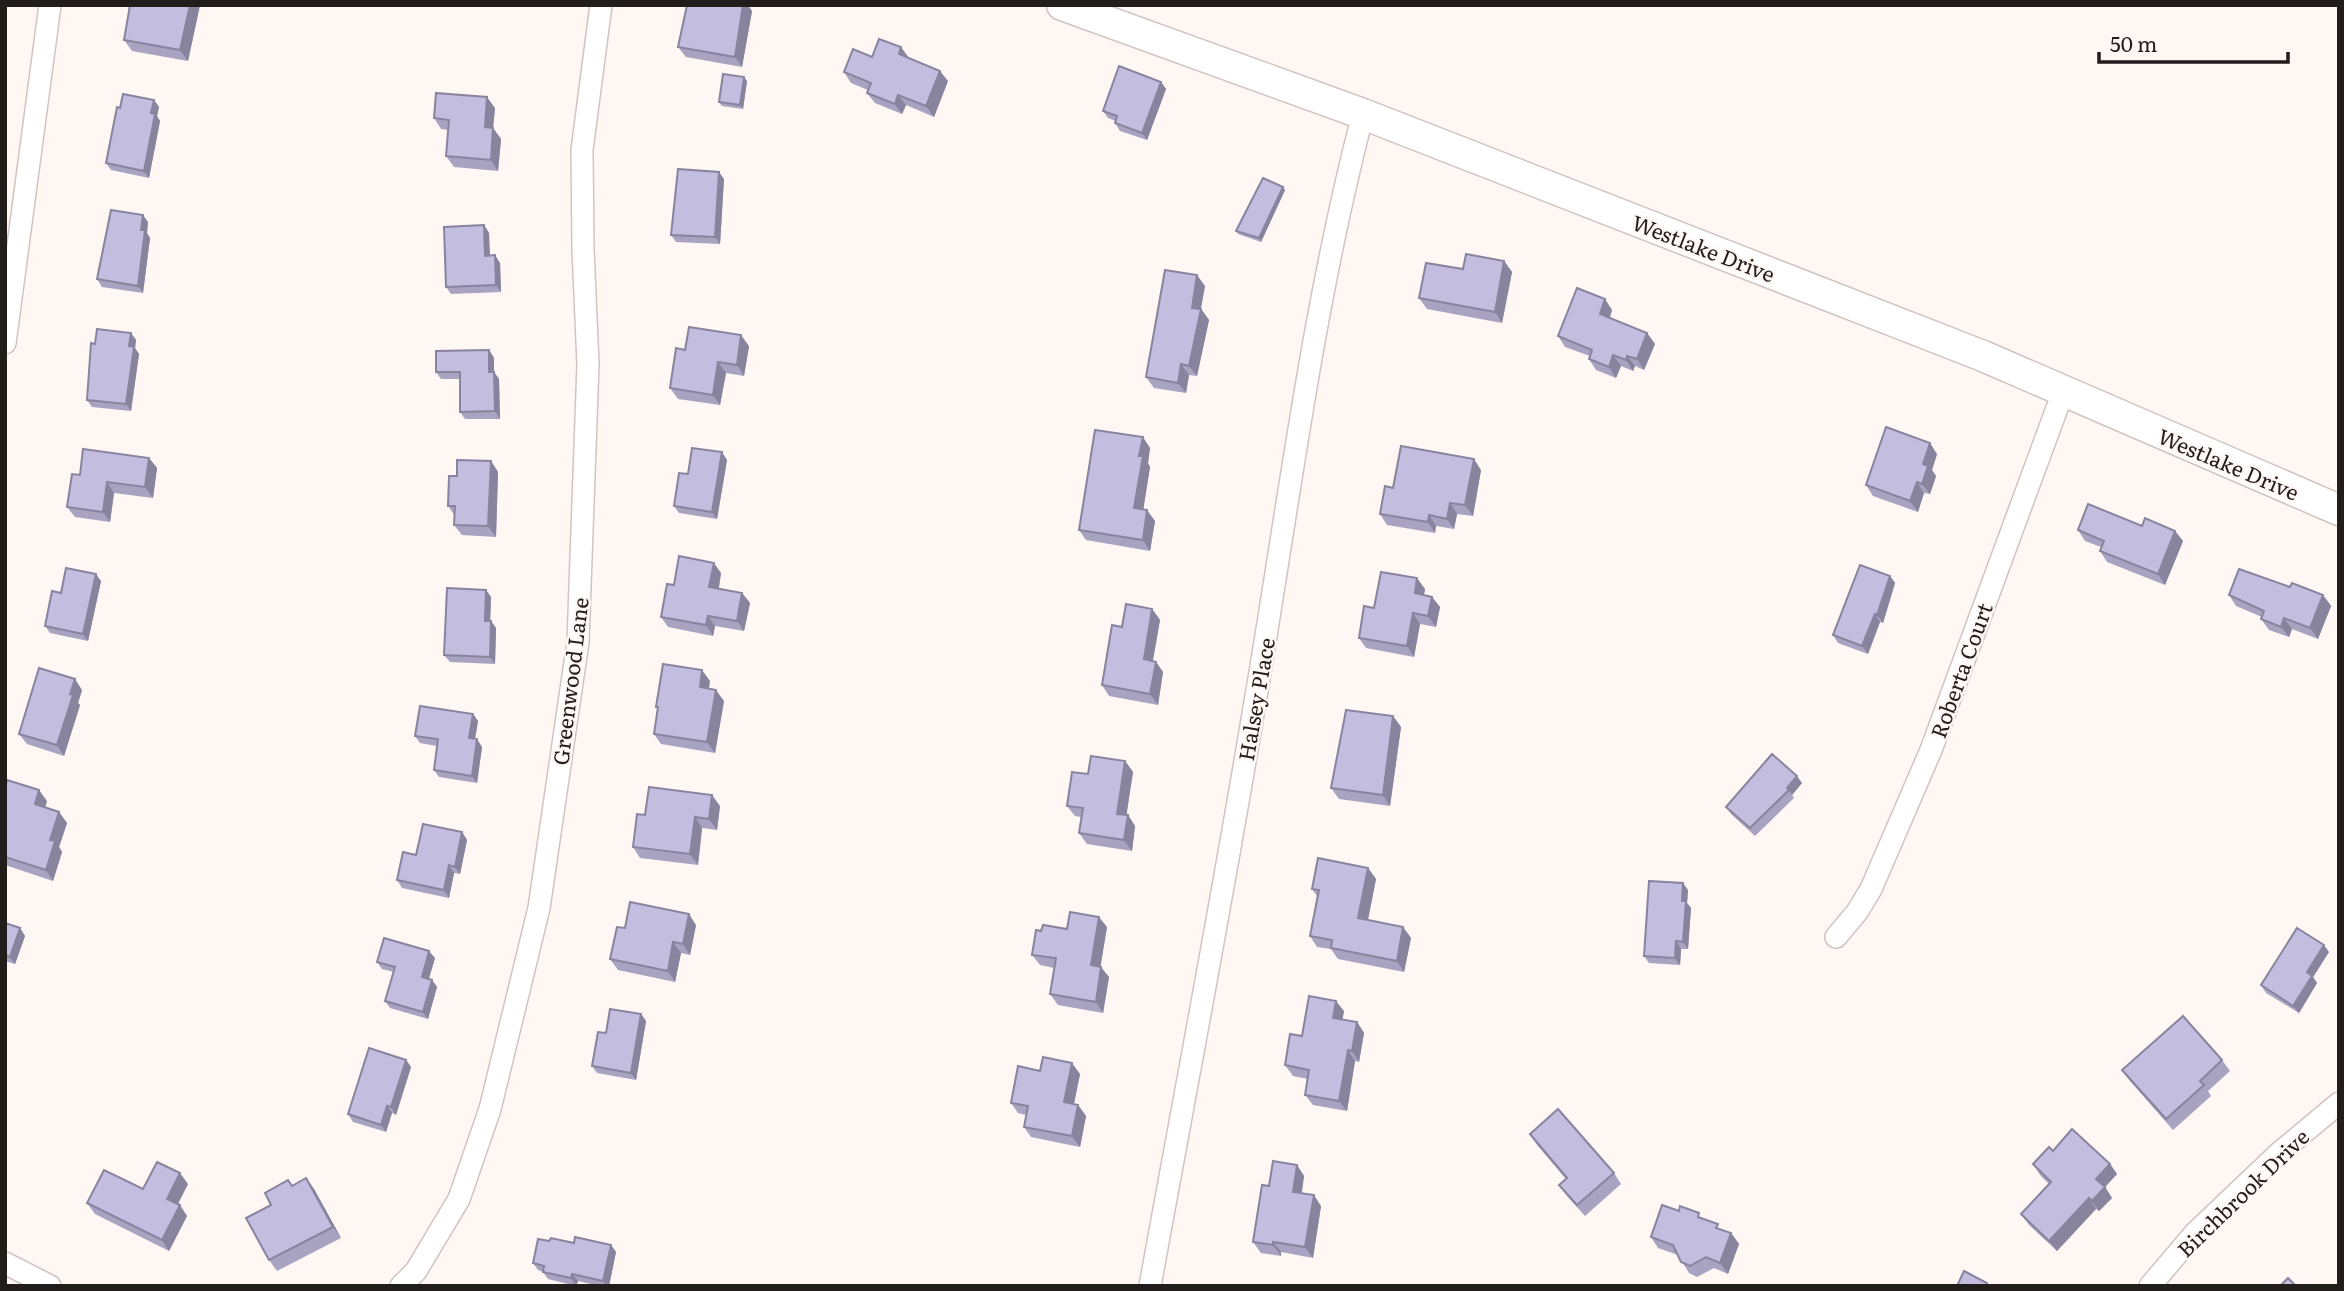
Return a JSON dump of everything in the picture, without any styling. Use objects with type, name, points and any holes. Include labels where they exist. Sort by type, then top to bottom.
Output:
[{"type":"street","points":[[5,343],[50,5]]},
{"type":"street","name":"Greenwood Lane","points":[[401,1286],[416,1271],[459,1199],[490,1109],[539,908],[579,642],[588,364],[582,150],[601,5]]},
{"type":"street","name":"Westlake Drive","points":[[1062,5],[1363,114],[1983,356],[2339,510]]},
{"type":"street","name":"Halsey Place","points":[[1150,1286],[1254,709],[1313,340],[1345,184],[1363,114]]},
{"type":"street","name":"Roberta Court","points":[[1836,937],[1857,912],[1871,889],[1931,750],[2063,391]]},
{"type":"street","name":"Birchbrook Drive","points":[[2150,1286],[2194,1233],[2278,1154],[2339,1103]]},
{"type":"street","points":[[5,1263],[50,1286]]},
{"type":"building","points":[[130,5],[190,5],[180,50],[124,40]]},
{"type":"building","points":[[687,5],[743,5],[735,57],[678,47]]},
{"type":"building","points":[[879,39],[901,47],[899,54],[940,71],[926,106],[898,95],[895,104],[867,93],[871,83],[844,72],[853,49],[872,57]]},
{"type":"building","points":[[1119,66],[1161,82],[1142,133],[1115,123],[1117,116],[1103,111]]},
{"type":"building","points":[[723,74],[744,77],[740,105],[719,102]]},
{"type":"building","points":[[436,93],[487,97],[485,127],[493,128],[491,160],[446,156],[449,120],[434,118]]},
{"type":"building","points":[[123,94],[154,100],[151,113],[155,114],[144,171],[106,163],[117,107],[120,108]]},
{"type":"building","points":[[678,169],[719,172],[715,237],[671,235]]},
{"type":"building","points":[[1263,178],[1283,187],[1259,238],[1236,231]]},
{"type":"building","points":[[111,210],[143,215],[141,230],[145,230],[138,286],[97,279]]},
{"type":"building","points":[[484,225],[485,256],[495,255],[496,285],[446,287],[444,227]]},
{"type":"building","points":[[1466,254],[1504,261],[1495,312],[1419,298],[1426,263],[1463,269]]},
{"type":"building","points":[[1165,270],[1197,275],[1192,308],[1201,309],[1189,366],[1181,364],[1178,383],[1146,377]]},
{"type":"building","points":[[1577,288],[1605,299],[1600,314],[1647,333],[1637,359],[1627,356],[1626,360],[1613,355],[1609,367],[1589,359],[1592,350],[1558,336]]},
{"type":"building","points":[[689,327],[741,335],[737,365],[718,362],[713,395],[670,388],[676,348],[685,350]]},
{"type":"building","points":[[97,329],[131,333],[129,346],[134,347],[126,404],[87,400],[91,343],[95,344]]},
{"type":"building","points":[[489,350],[489,372],[494,372],[495,411],[460,412],[460,372],[436,372],[436,351]]},
{"type":"building","points":[[1886,427],[1930,443],[1923,464],[1928,466],[1922,484],[1917,482],[1910,501],[1866,485]]},
{"type":"building","points":[[1095,430],[1143,437],[1139,456],[1143,456],[1134,508],[1147,510],[1143,540],[1079,530]]},
{"type":"building","points":[[1401,446],[1474,459],[1465,505],[1450,503],[1447,519],[1429,515],[1428,522],[1380,514],[1385,486],[1393,488]]},
{"type":"building","points":[[692,448],[722,452],[712,512],[674,506],[679,473],[688,474]]},
{"type":"building","points":[[83,449],[149,458],[145,487],[107,482],[103,512],[67,507],[72,474],[80,475]]},
{"type":"building","points":[[457,460],[491,461],[488,526],[454,525],[455,506],[448,506],[449,476],[457,476]]},
{"type":"building","points":[[2088,504],[2142,526],[2145,518],[2175,531],[2158,574],[2100,551],[2104,541],[2078,530]]},
{"type":"building","points":[[679,556],[714,563],[709,587],[742,593],[737,621],[708,616],[706,625],[661,617],[667,584],[674,585]]},
{"type":"building","points":[[1860,565],[1890,576],[1877,615],[1875,614],[1862,646],[1833,635]]},
{"type":"building","points":[[66,568],[96,574],[83,634],[45,626],[52,591],[61,593]]},
{"type":"building","points":[[2239,569],[2290,587],[2292,583],[2323,595],[2310,628],[2284,618],[2281,627],[2261,619],[2264,611],[2229,595]]},
{"type":"building","points":[[1381,572],[1417,578],[1415,593],[1432,597],[1428,616],[1413,613],[1407,646],[1359,638],[1364,606],[1374,608]]},
{"type":"building","points":[[447,588],[486,590],[485,621],[491,621],[490,657],[444,655]]},
{"type":"building","points":[[1126,604],[1152,609],[1144,659],[1156,662],[1150,694],[1102,685],[1112,625],[1122,627]]},
{"type":"building","points":[[663,664],[702,670],[700,687],[716,690],[707,742],[654,734]]},
{"type":"building","points":[[39,668],[75,679],[70,694],[73,695],[57,745],[19,734]]},
{"type":"building","points":[[420,706],[473,714],[469,738],[477,739],[472,776],[434,770],[438,739],[415,736]]},
{"type":"building","points":[[1346,710],[1393,716],[1383,795],[1331,788]]},
{"type":"building","points":[[1772,754],[1797,776],[1787,788],[1789,790],[1750,828],[1726,807]]},
{"type":"building","points":[[1091,756],[1125,761],[1117,814],[1128,815],[1124,840],[1079,833],[1083,808],[1067,806],[1072,772],[1088,774]]},
{"type":"building","points":[[7,780],[39,790],[35,804],[59,812],[50,840],[55,841],[46,870],[5,857]]},
{"type":"building","points":[[649,787],[712,795],[709,819],[695,817],[690,854],[633,847],[637,814],[645,815]]},
{"type":"building","points":[[423,824],[462,832],[455,867],[449,865],[444,890],[397,880],[403,852],[416,855]]},
{"type":"building","points":[[1318,858],[1368,868],[1358,918],[1403,927],[1397,961],[1331,948],[1332,940],[1310,936],[1319,890],[1312,889]]},
{"type":"building","points":[[1649,881],[1683,883],[1682,901],[1686,901],[1683,942],[1676,941],[1675,958],[1644,956]]},
{"type":"building","points":[[630,902],[689,914],[683,944],[673,942],[668,971],[610,959],[617,927],[625,928]]},
{"type":"building","points":[[1070,912],[1099,917],[1091,965],[1101,967],[1096,1002],[1050,994],[1056,958],[1032,955],[1036,930],[1041,931],[1043,925],[1067,929]]},
{"type":"building","points":[[5,923],[20,928],[10,957],[5,955]]},
{"type":"building","points":[[2297,928],[2324,945],[2307,972],[2312,976],[2293,1006],[2261,985]]},
{"type":"building","points":[[384,938],[429,951],[422,977],[432,980],[423,1012],[385,1001],[395,967],[377,962]]},
{"type":"building","points":[[1309,996],[1336,1001],[1333,1018],[1357,1022],[1352,1051],[1348,1050],[1339,1101],[1305,1095],[1309,1070],[1285,1065],[1290,1034],[1302,1036]]},
{"type":"building","points":[[610,1009],[641,1014],[631,1073],[592,1066],[598,1032],[606,1033]]},
{"type":"building","points":[[2183,1016],[2222,1060],[2200,1081],[2204,1085],[2166,1119],[2122,1070]]},
{"type":"building","points":[[369,1048],[406,1060],[391,1107],[387,1106],[381,1125],[348,1114]]},
{"type":"building","points":[[1043,1057],[1072,1063],[1064,1102],[1078,1105],[1072,1136],[1024,1127],[1028,1106],[1011,1103],[1018,1066],[1040,1071]]},
{"type":"building","points":[[1558,1109],[1614,1173],[1577,1205],[1559,1185],[1567,1178],[1530,1134]]},
{"type":"building","points":[[2072,1129],[2110,1164],[2096,1179],[2105,1187],[2092,1201],[2089,1198],[2049,1241],[2021,1214],[2051,1182],[2033,1164],[2049,1147],[2053,1151]]},
{"type":"building","points":[[1273,1161],[1297,1165],[1293,1192],[1314,1195],[1305,1247],[1253,1242],[1262,1185],[1269,1186]]},
{"type":"building","points":[[157,1162],[180,1173],[167,1199],[180,1205],[162,1240],[87,1203],[104,1170],[143,1189]]},
{"type":"building","points":[[306,1178],[333,1227],[269,1260],[246,1218],[271,1205],[265,1193],[288,1180],[292,1186]]},
{"type":"building","points":[[1662,1205],[1679,1211],[1680,1206],[1699,1213],[1698,1217],[1718,1224],[1716,1228],[1731,1233],[1720,1263],[1706,1257],[1690,1266],[1681,1262],[1673,1245],[1651,1237]]},
{"type":"building","points":[[575,1237],[611,1245],[603,1281],[572,1274],[571,1278],[543,1272],[544,1266],[533,1263],[538,1239],[549,1241],[551,1238],[574,1243]]},
{"type":"building","points":[[1964,1271],[1987,1283],[1985,1286],[1957,1286]]},
{"type":"building","points":[[2288,1278],[2296,1286],[2280,1286]]}]
